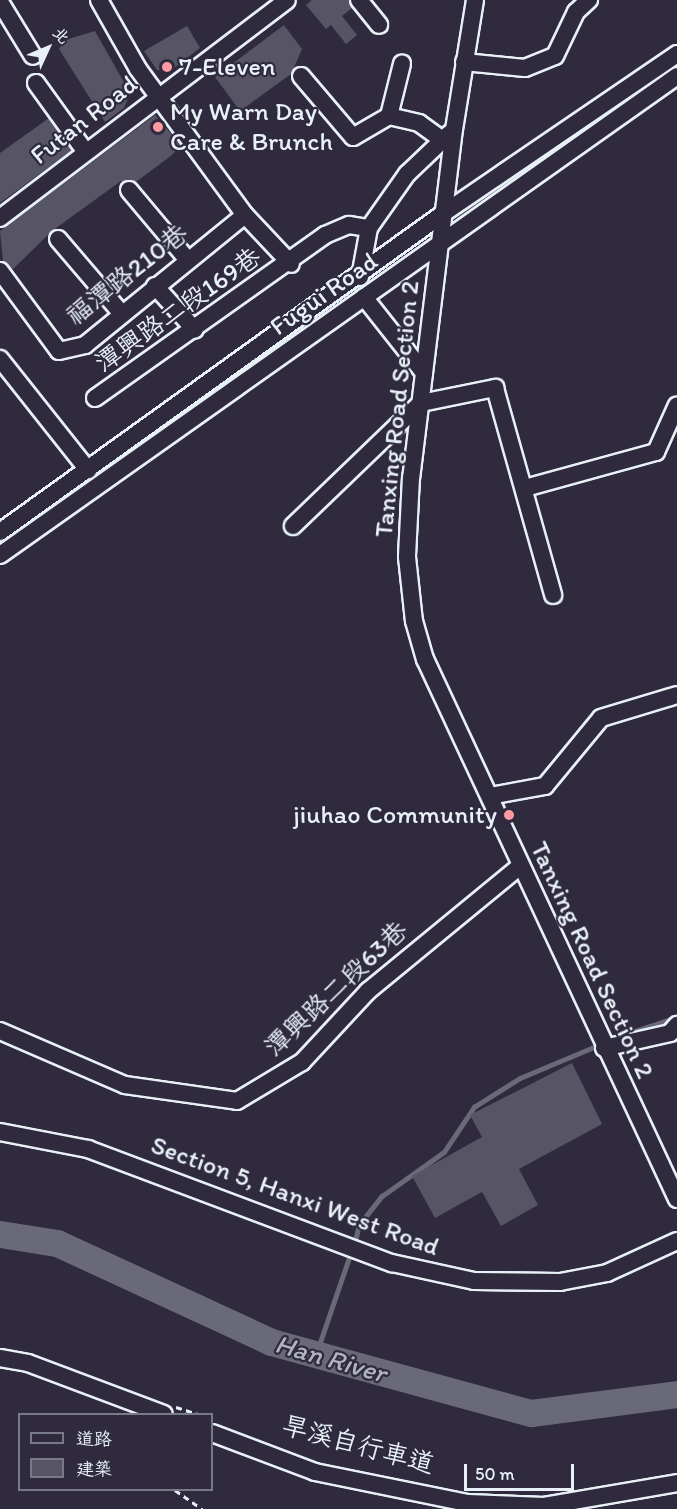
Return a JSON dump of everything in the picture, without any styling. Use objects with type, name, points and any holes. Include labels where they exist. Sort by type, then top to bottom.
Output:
[{"type":"street","points":[[99,0],[158,94],[245,215],[291,264]]},
{"type":"street","name":"Futan Road","points":[[2,213],[158,94],[287,0]]},
{"type":"street","points":[[359,0],[378,25]]},
{"type":"street","name":"Tanxing Road Section 2","points":[[475,0],[448,135],[442,243],[424,373],[407,527],[414,621],[425,659],[604,1048],[677,1199]]},
{"type":"street","points":[[464,62],[525,68],[555,56],[576,12],[589,0]]},
{"type":"street","points":[[0,2],[33,56]]},
{"type":"street","name":"Fugui Road","points":[[3,523],[88,470],[360,277],[444,213],[677,54]]},
{"type":"street","points":[[389,116],[402,64]]},
{"type":"street","points":[[301,76],[353,137],[389,116],[419,123],[448,135],[407,174],[369,228],[360,277]]},
{"type":"street","name":"Fugui Road","points":[[0,555],[677,76]]},
{"type":"street","points":[[36,83],[86,151]]},
{"type":"street","points":[[129,190],[187,259]]},
{"type":"street","name":"福潭路210巷","points":[[0,271],[59,351],[85,345],[187,259],[245,215]]},
{"type":"street","name":"潭興路二段169巷","points":[[95,398],[291,264],[325,235],[349,225],[369,228]]},
{"type":"street","points":[[58,239],[122,314]]},
{"type":"street","points":[[155,286],[195,330]]},
{"type":"street","points":[[364,297],[424,373]]},
{"type":"street","points":[[0,359],[88,470]]},
{"type":"street","points":[[293,526],[421,403],[495,388],[525,488],[553,595]]},
{"type":"street","points":[[525,488],[657,452],[677,405]]},
{"type":"street","points":[[490,796],[546,786],[601,718],[677,695]]},
{"type":"street","name":"潭興路二段63巷","points":[[0,1031],[125,1085],[237,1101],[302,1062],[368,991],[520,866]]},
{"type":"street","points":[[604,1048],[674,1032]]},
{"type":"street","name":"Section 5, Hanxi West Road","points":[[0,1132],[88,1149],[392,1263],[474,1281],[560,1282],[607,1273],[677,1241]]},
{"type":"street","points":[[0,1358],[28,1363],[161,1413]]},
{"type":"street","points":[[213,1432],[315,1472],[468,1503],[544,1506],[677,1484]]},
{"type":"path","points":[[176,1491],[202,1509]]},
{"type":"building","points":[[312,0],[349,0],[352,8],[342,16],[357,35],[346,44],[331,25],[326,29],[306,5]]},
{"type":"building","points":[[284,25],[302,49],[291,74],[240,111],[215,77]]},
{"type":"building","points":[[187,26],[200,48],[170,71],[157,70],[144,51]]},
{"type":"building","points":[[95,31],[130,93],[124,108],[105,122],[59,49],[65,40]]},
{"type":"building","points":[[155,115],[181,145],[172,155],[136,182],[121,181],[52,231],[12,270],[3,261],[0,231]]},
{"type":"building","points":[[49,118],[72,150],[0,203],[0,153]]},
{"type":"building","points":[[572,1063],[602,1124],[519,1169],[538,1205],[501,1226],[482,1192],[435,1218],[412,1176],[482,1137],[470,1115]]},
{"type":"waterway","points":[[614,1038],[677,1017]]},
{"type":"waterway","points":[[354,1244],[359,1225],[382,1196],[444,1152],[474,1107],[520,1078],[601,1044]]},
{"type":"waterway","name":"Han River","points":[[0,1234],[57,1243],[271,1342],[531,1413],[677,1394]]},
{"type":"waterway","points":[[316,1354],[351,1252]]},
{"type":"place","name":"7-Eleven","points":[[167,67]]},
{"type":"place","name":"My Warn Day Care & Brunch","points":[[158,127]]},
{"type":"place","name":"jiuhao Community","points":[[509,815]]}]
